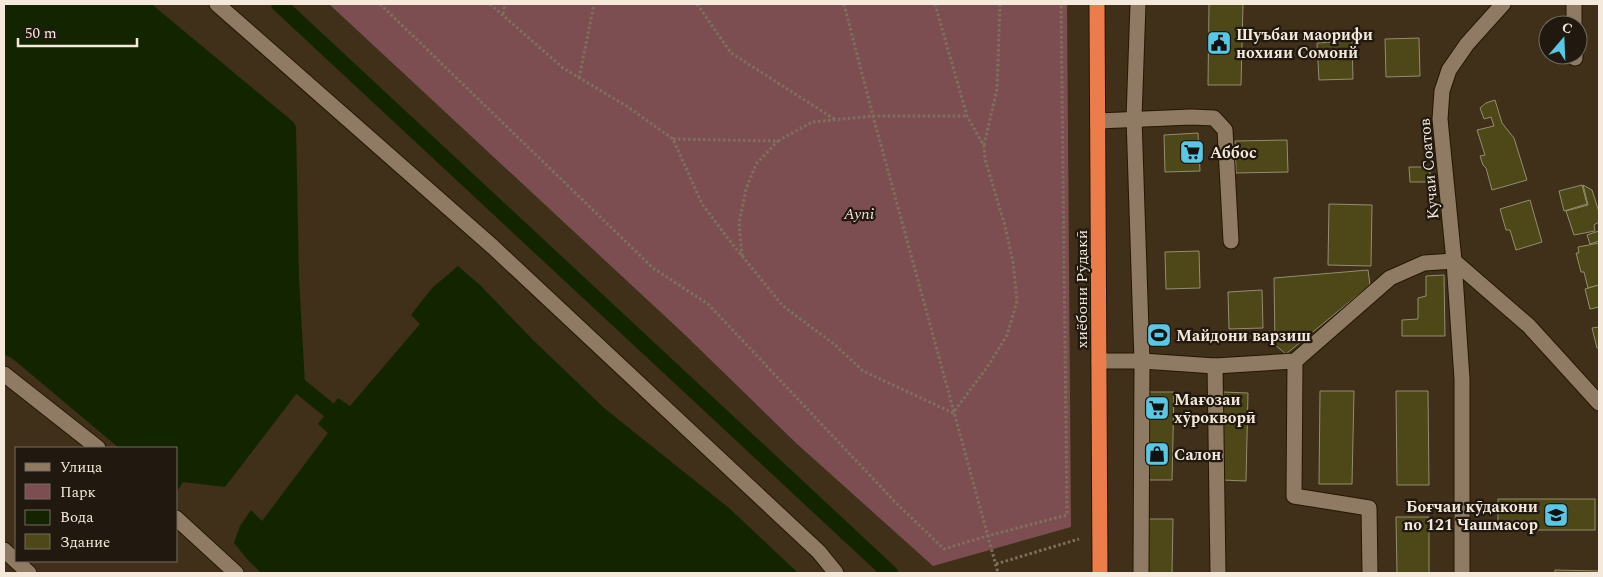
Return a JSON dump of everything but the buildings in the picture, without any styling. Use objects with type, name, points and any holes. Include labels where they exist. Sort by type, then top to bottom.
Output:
[{"type":"highway","name":"хиёбони Рӯдакӣ","points":[[1097,4],[1100,573]]},
{"type":"street","points":[[217,4],[493,247],[819,552],[836,573]]},
{"type":"street","points":[[1138,4],[1134,118],[1142,361],[1141,573]]},
{"type":"street","name":"Кучаи Соатов","points":[[1462,573],[1462,380],[1454,261],[1440,119],[1442,91],[1449,70],[1466,44],[1502,4]]},
{"type":"street","points":[[1098,121],[1134,118],[1214,118],[1225,130],[1230,241]]},
{"type":"street","points":[[1099,361],[1142,361],[1215,366],[1295,362],[1390,278],[1424,263],[1454,261],[1529,326],[1599,404]]},
{"type":"street","points":[[1295,362],[1294,496],[1369,508],[1370,573]]},
{"type":"street","points":[[1215,366],[1218,573]]},
{"type":"street","points":[[4,374],[97,447]]},
{"type":"street","points":[[178,520],[236,573]]},
{"type":"street","points":[[4,550],[15,560]]},
{"type":"street","points":[[17,562],[29,573]]},
{"type":"path","points":[[380,4],[653,268],[708,304],[898,505],[944,549],[1067,515],[1061,4]]},
{"type":"path","points":[[490,4],[562,68],[636,113],[673,139],[702,204],[742,257],[783,306],[834,344],[863,371],[953,414]]},
{"type":"path","points":[[503,14],[505,4]]},
{"type":"path","points":[[579,78],[594,4]]},
{"type":"path","points":[[696,4],[731,52],[836,120]]},
{"type":"path","points":[[844,4],[953,414],[998,573]]},
{"type":"path","points":[[935,4],[967,116],[984,146]]},
{"type":"path","points":[[953,414],[988,366],[1007,335],[1017,301],[1013,262],[1005,226],[985,159],[984,146],[997,89],[1000,4]]},
{"type":"path","points":[[742,257],[739,223],[746,189],[756,164],[778,141],[812,122],[873,116],[967,116]]},
{"type":"path","points":[[673,139],[778,141]]},
{"type":"path","points":[[996,564],[1079,539]]},
{"type":"green space","name":"Ayni","points":[[329,4],[1067,4],[1071,527],[933,566],[796,443],[682,332]]},
{"type":"water","points":[[4,4],[132,4],[284,132],[292,388],[297,393],[225,487],[183,482],[178,490],[178,447],[118,447],[13,359],[4,354]]},
{"type":"water","points":[[458,266],[480,285],[533,340],[604,408],[729,508],[798,573],[261,573],[234,543],[240,526],[251,510],[262,521],[328,433],[318,424],[338,398],[350,406],[420,324],[411,315],[432,288]]},
{"type":"waterway","points":[[139,4],[288,128],[291,278],[297,384],[329,410]]},
{"type":"waterway","points":[[279,4],[890,573]]},
{"type":"place","name":"Шуъбаи маорифи нохияи Сомонй","points":[[1219,43]]},
{"type":"place","name":"Аббос","points":[[1192,152]]},
{"type":"place","name":"Майдони варзиш","points":[[1159,335]]},
{"type":"place","name":"Мағозаи хӯрокворӣ","points":[[1157,408]]},
{"type":"place","name":"Салон","points":[[1157,454]]},
{"type":"place","name":"Боғчаи кӯдакони no 121 Чашмасор","points":[[1556,515]]}]
